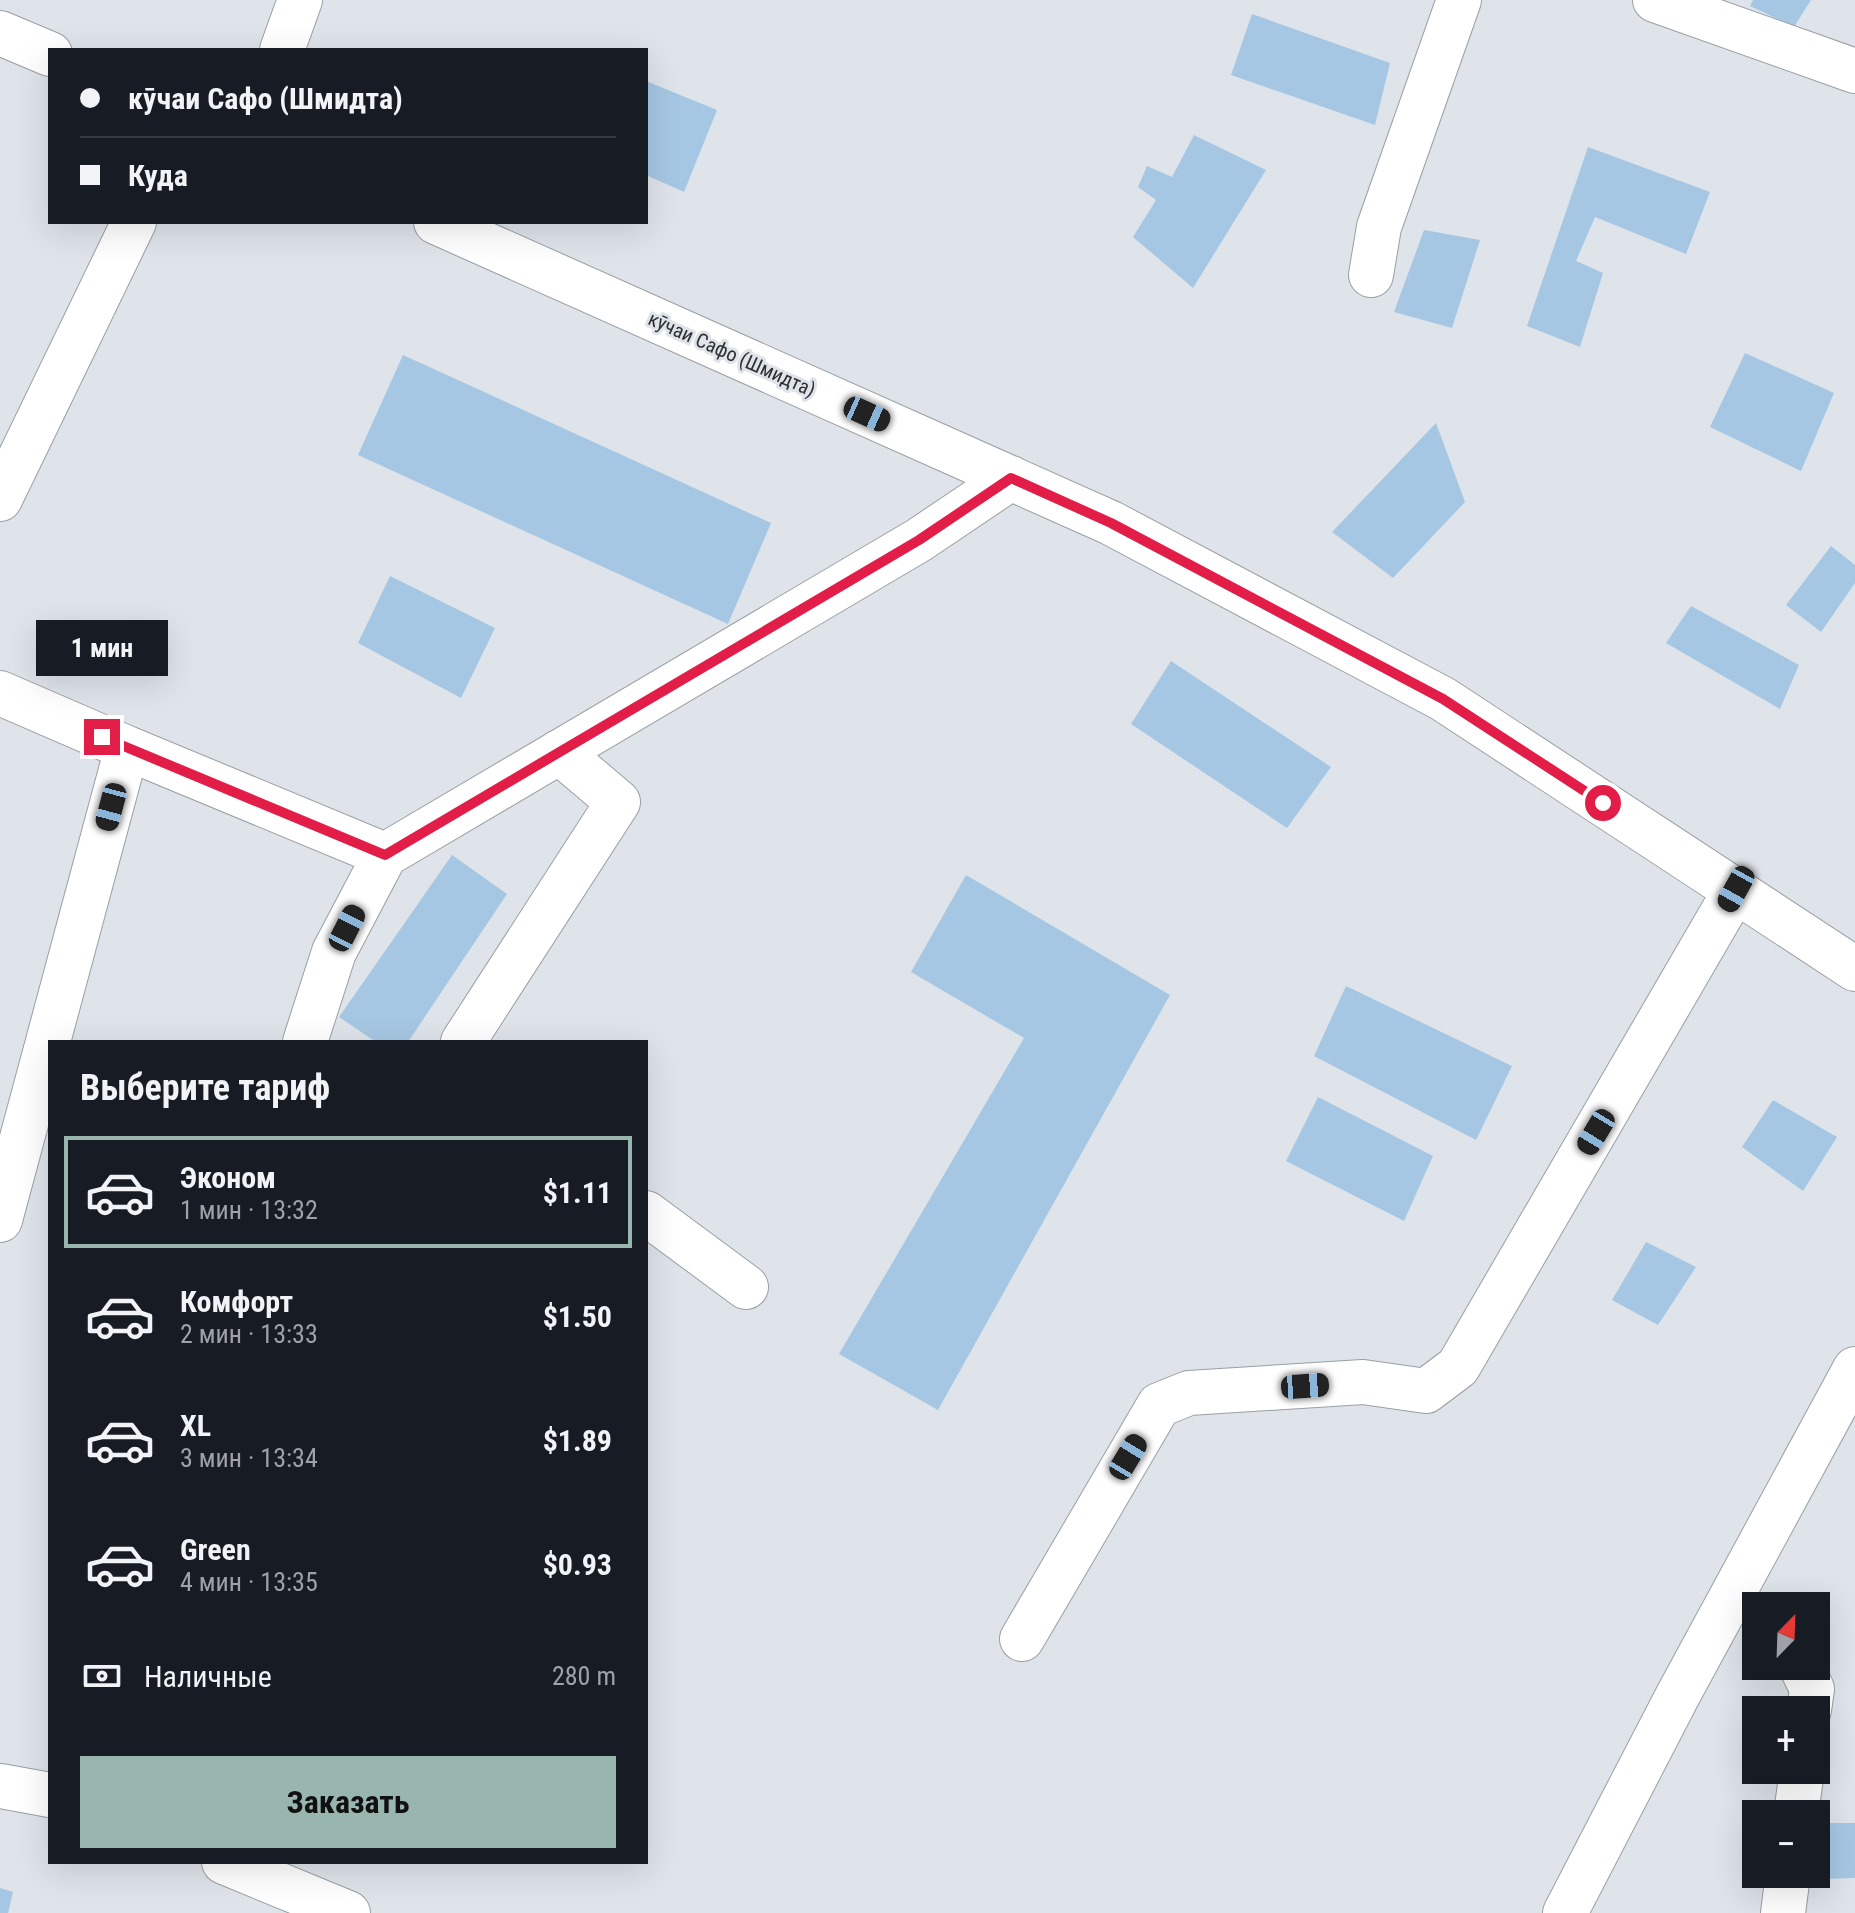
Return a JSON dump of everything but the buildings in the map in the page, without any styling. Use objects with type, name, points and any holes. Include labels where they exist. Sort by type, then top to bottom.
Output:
[{"type":"street","points":[[283,48],[300,0]]},
{"type":"street","points":[[1371,275],[1379,227],[1459,0]]},
{"type":"street","points":[[1655,0],[1855,71]]},
{"type":"street","points":[[0,33],[48,53]]},
{"type":"street","points":[[0,499],[133,224]]},
{"type":"street","name":"кӯчаи Сафо (Шмидта)","points":[[440,224],[1111,523],[1443,699],[1855,969]]},
{"type":"street","points":[[306,1040],[334,952],[385,855],[919,540],[1011,478]]},
{"type":"street","points":[[0,693],[385,855]]},
{"type":"street","points":[[48,1040],[127,748]]},
{"type":"street","points":[[464,1040],[618,802],[559,752]]},
{"type":"street","points":[[1022,1639],[1159,1405],[1189,1393],[1363,1382],[1426,1391],[1458,1367],[1736,889]]},
{"type":"street","points":[[0,1220],[48,1042]]},
{"type":"street","points":[[648,1214],[746,1287]]},
{"type":"street","points":[[1750,1592],[1855,1369]]},
{"type":"street","points":[[1565,1913],[1678,1695],[1742,1606]]},
{"type":"street","points":[[0,1786],[48,1795]]},
{"type":"street","points":[[229,1864],[348,1913]]},
{"type":"street","points":[[1783,1913],[1786,1888]]},
{"type":"route","points":[[102,737],[385,855],[919,540],[1011,478],[1111,523],[1443,699],[1603,803]]}]
